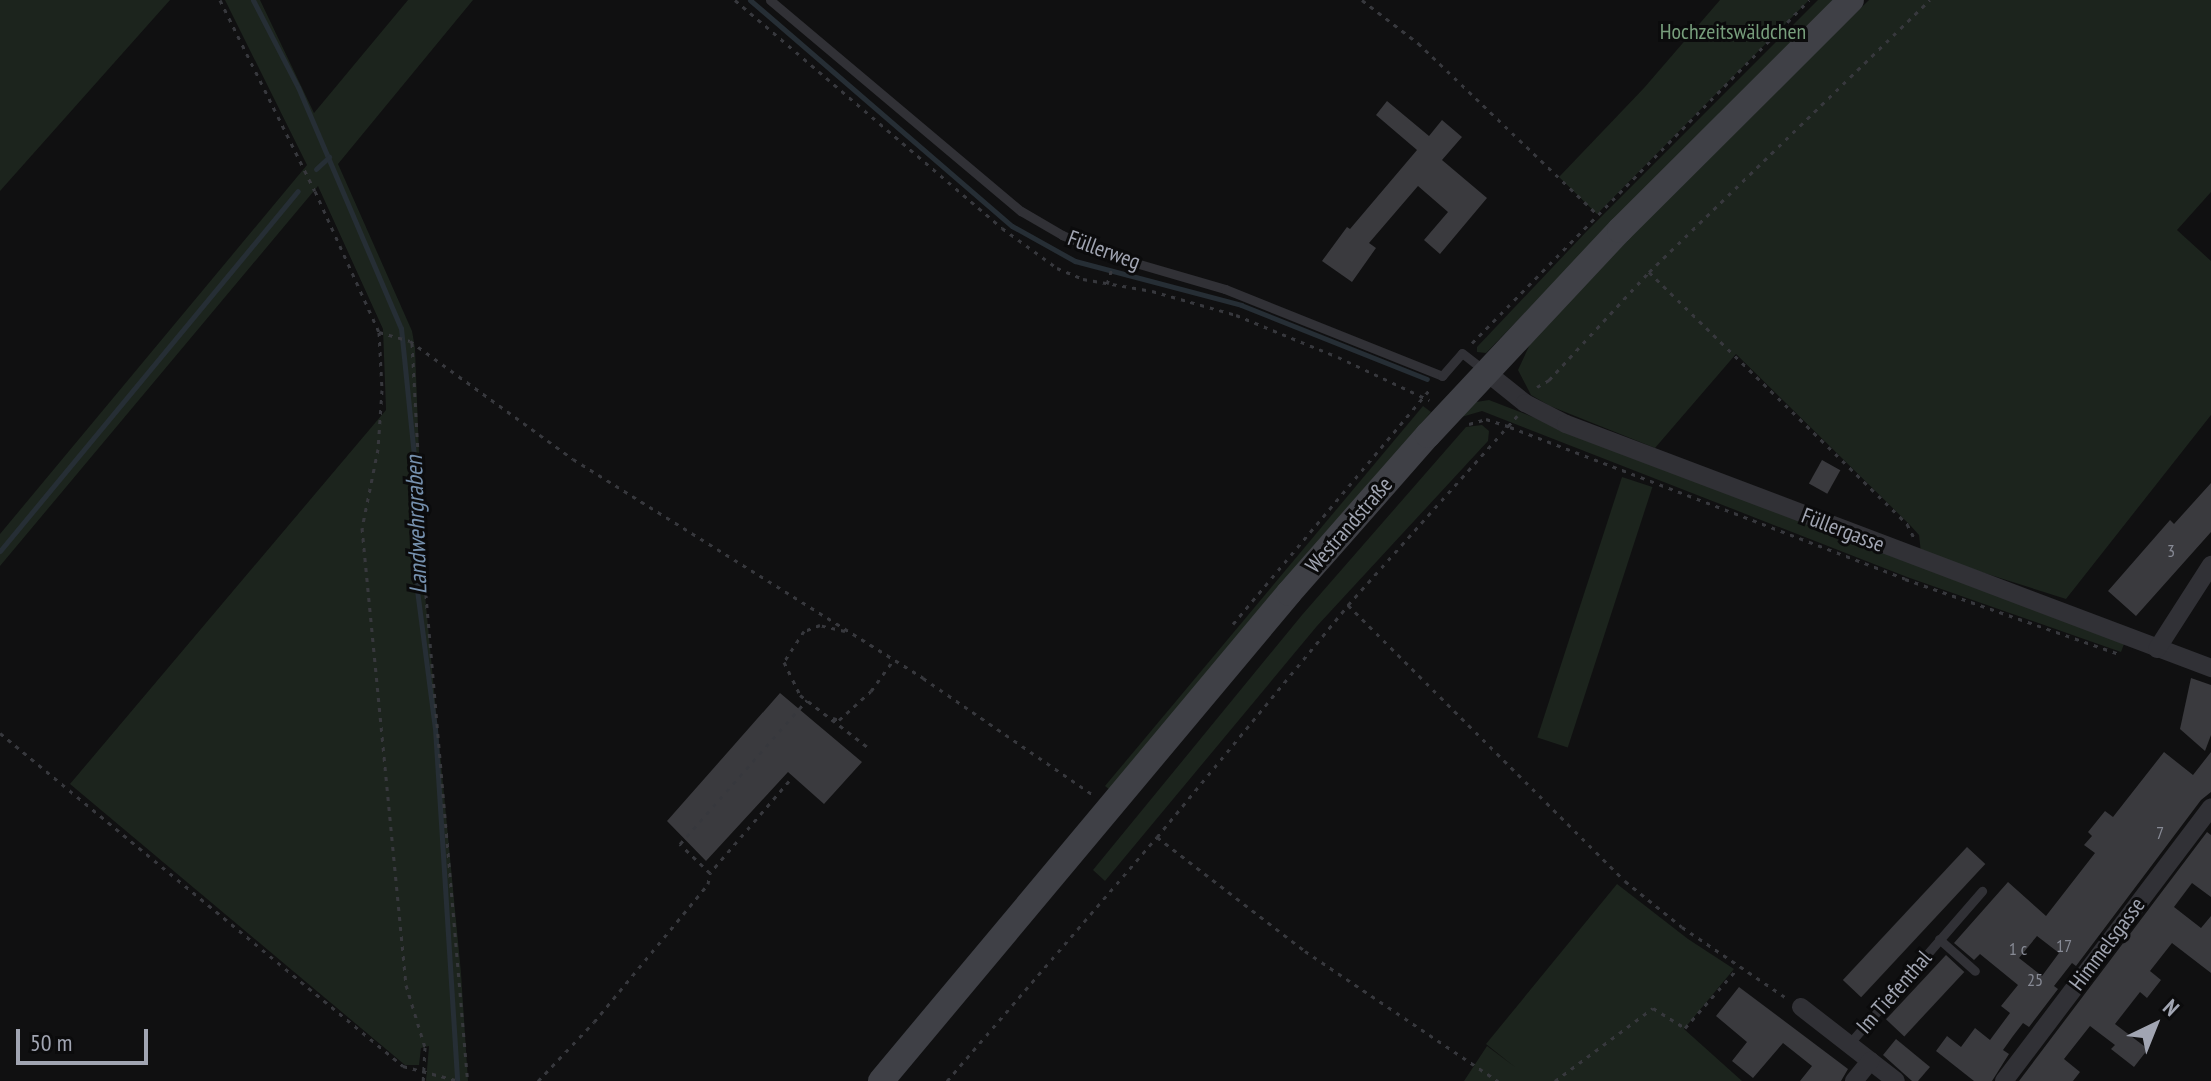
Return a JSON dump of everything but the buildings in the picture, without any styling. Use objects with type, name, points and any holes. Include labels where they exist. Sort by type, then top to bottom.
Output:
[{"type":"main road","name":"Westrandstraße","points":[[881,1081],[1102,802],[1485,371],[1620,230],[1851,0]]},
{"type":"street","name":"Füllergasse","points":[[1485,371],[1525,403],[1566,424],[2211,668]]},
{"type":"street","points":[[2157,649],[2211,565]]},
{"type":"street","name":"Himmelsgasse","points":[[2004,1081],[2211,807]]},
{"type":"street","name":"Im Tiefenthal","points":[[1801,1007],[1896,1081]]},
{"type":"street","points":[[1854,1081],[1870,1061]]},
{"type":"lane","name":"Füllerweg","points":[[770,0],[1021,211],[1062,235],[1115,257],[1225,289],[1442,376],[1462,353]]},
{"type":"lane","points":[[1462,353],[1485,371]]},
{"type":"lane","name":"Im Tiefenthal","points":[[1849,1044],[1982,891]]},
{"type":"lane","name":"Im Tiefenthal","points":[[1939,939],[1975,971]]},
{"type":"path","points":[[220,0],[315,191],[379,332],[382,390],[378,449],[362,528],[406,985],[425,1047],[423,1081]]},
{"type":"path","points":[[1362,0],[1418,43],[1597,214]]},
{"type":"path","points":[[1462,353],[1809,0]]},
{"type":"path","points":[[947,1081],[1157,837],[1348,605],[1510,427],[1533,390],[1549,380],[1649,272],[1930,0]]},
{"type":"path","points":[[1107,284],[1112,270]]},
{"type":"path","points":[[1649,272],[1907,524],[1914,537],[1912,556]]},
{"type":"path","points":[[379,332],[411,342],[573,459],[894,659],[1102,802]]},
{"type":"path","points":[[411,342],[425,584],[468,1081]]},
{"type":"path","points":[[1457,427],[1486,419],[1510,427],[1905,579],[2121,655]]},
{"type":"path","points":[[1348,605],[1625,881],[1738,967],[1801,1007]]},
{"type":"path","points":[[856,635],[837,627],[811,628],[786,653],[784,662],[789,678],[807,700],[870,749]]},
{"type":"path","points":[[829,717],[839,720],[852,709],[871,691],[894,659]]},
{"type":"path","points":[[710,873],[684,851],[680,844],[683,837],[807,700]]},
{"type":"path","points":[[0,733],[403,1066],[446,1075],[459,1081]]},
{"type":"path","points":[[538,1081],[594,1022],[708,884],[710,873],[789,781]]},
{"type":"path","points":[[1157,837],[1305,951],[1498,1081]]},
{"type":"path","points":[[1555,1081],[1653,1008],[1685,1028],[1738,967]]},
{"type":"green space","points":[[0,0],[170,0],[0,191]]},
{"type":"green space","points":[[225,0],[260,0],[314,113],[408,0],[473,0],[338,164],[412,331],[415,348],[424,584],[461,973],[468,1081],[426,1081],[429,1046],[421,1048],[419,1065],[405,1065],[70,784],[386,410],[383,329],[318,186],[0,566],[0,534],[307,165]]},
{"type":"green space","name":"Hochzeitswäldchen","points":[[1720,0],[1809,0],[1597,214],[1559,177],[1644,88]]},
{"type":"green space","points":[[1818,0],[1839,0],[1625,210],[1486,353],[1477,352],[1477,347],[1586,232]]},
{"type":"green space","points":[[1869,0],[2211,0],[2211,192],[2177,230],[2211,261],[2211,415],[2066,599],[1921,553],[1919,535],[1909,524],[1736,354],[1655,448],[1550,406],[1531,395],[1518,370],[1531,342],[1629,233]]},
{"type":"green space","points":[[1489,400],[2124,644],[2121,652],[1907,577],[1482,411],[1458,418],[1476,402]]},
{"type":"green space","points":[[1423,406],[1431,412],[1110,790],[1105,786]]},
{"type":"green space","points":[[1482,425],[1489,431],[1488,441],[1317,626],[1105,881],[1093,870],[1302,615],[1466,427]]},
{"type":"green space","points":[[1622,477],[1652,487],[1568,747],[1537,738]]},
{"type":"green space","points":[[1617,884],[1688,939],[1734,969],[1684,1029],[1742,1081],[1464,1081],[1487,1046],[1515,1067],[1486,1044]]},
{"type":"waterway","name":"Landwehrgraben","points":[[253,0],[298,87],[401,328],[421,526],[417,590],[435,728],[457,1081]]},
{"type":"waterway","points":[[750,0],[1012,226],[1075,261],[1241,305],[1427,379]]},
{"type":"waterway","points":[[316,169],[329,157]]},
{"type":"waterway","points":[[0,551],[298,191]]}]
